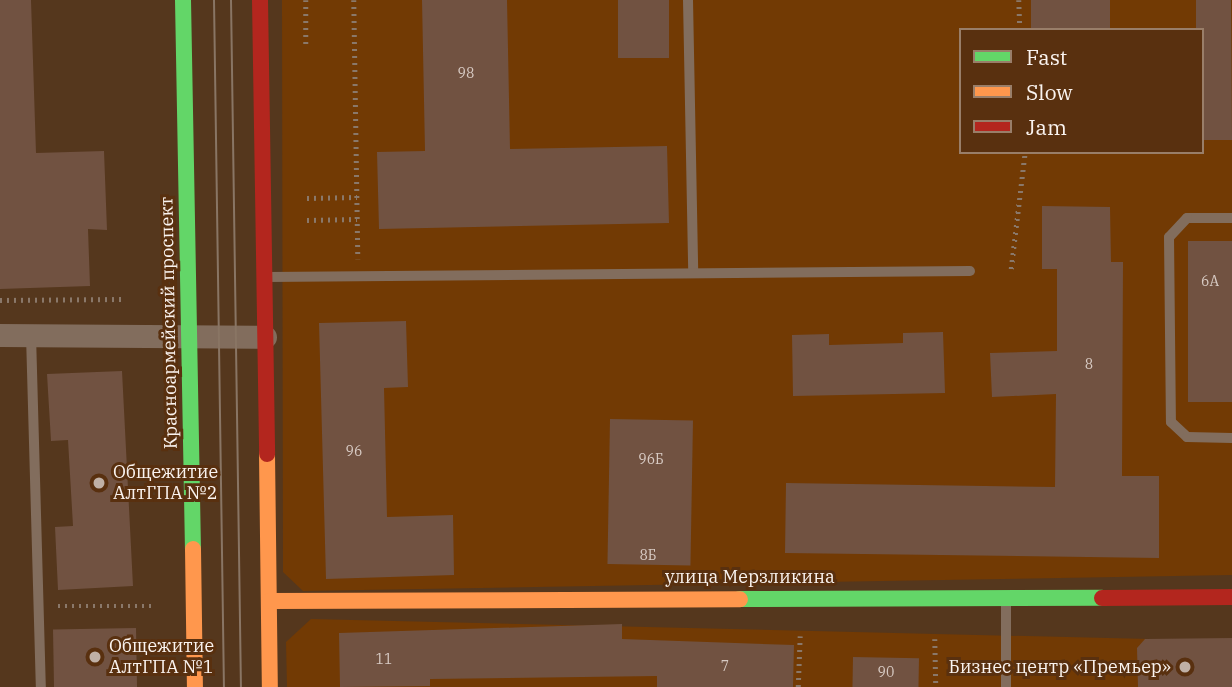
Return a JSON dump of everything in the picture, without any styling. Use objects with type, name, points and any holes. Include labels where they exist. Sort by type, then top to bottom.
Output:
[{"type":"main road","name":"Красноармейский проспект","points":[[183,0],[195,687]]},
{"type":"main road","points":[[260,0],[271,687]]},
{"type":"main road","name":"улица Мерзликина","points":[[269,601],[756,595],[1007,599],[1232,597]]},
{"type":"street","points":[[0,335],[265,337]]},
{"type":"lane","points":[[688,0],[693,272]]},
{"type":"lane","points":[[1232,218],[1186,218],[1169,237],[1171,422],[1187,437],[1232,438]]},
{"type":"lane","points":[[265,277],[970,271]]},
{"type":"lane","points":[[31,335],[41,687]]},
{"type":"lane","points":[[1006,687],[1007,599]]},
{"type":"path","points":[[306,0],[306,45]]},
{"type":"path","points":[[354,0],[359,278]]},
{"type":"path","points":[[1019,0],[1020,28]]},
{"type":"path","points":[[1011,269],[1025,154]]},
{"type":"path","points":[[307,198],[357,197]]},
{"type":"path","points":[[307,220],[357,219]]},
{"type":"path","points":[[0,300],[123,299]]},
{"type":"path","points":[[40,606],[155,606]]},
{"type":"path","points":[[799,687],[800,636]]},
{"type":"path","points":[[935,639],[936,687]]},
{"type":"shaded area","points":[[282,0],[1232,0],[1232,575],[303,591],[283,572]]},
{"type":"shaded area","points":[[311,619],[1232,641],[1232,687],[287,687],[286,642]]},
{"type":"building","points":[[0,0],[31,0],[36,153],[104,151],[107,230],[88,229],[90,286],[0,289]]},
{"type":"building","points":[[422,0],[507,0],[510,149],[667,146],[669,223],[379,229],[377,152],[425,151]]},
{"type":"building","points":[[618,0],[669,0],[669,58],[618,58]]},
{"type":"building","points":[[1031,0],[1110,0],[1110,28],[1031,28]]},
{"type":"building","points":[[1196,0],[1231,0],[1232,140],[1204,140],[1204,28],[1196,28]]},
{"type":"building","points":[[1042,206],[1110,207],[1111,262],[1123,262],[1122,476],[1159,476],[1159,558],[785,553],[786,483],[1055,487],[1056,394],[992,397],[990,353],[1057,351],[1057,269],[1042,269]]},
{"type":"building","points":[[1188,241],[1232,241],[1232,402],[1188,402]]},
{"type":"building","points":[[406,321],[408,387],[384,388],[387,517],[453,515],[454,575],[326,579],[319,323]]},
{"type":"building","points":[[943,332],[945,393],[793,396],[792,335],[829,334],[829,345],[903,343],[903,333]]},
{"type":"building","name":"Общежитие АлтГПА №2","points":[[122,371],[133,586],[58,590],[55,527],[73,526],[68,440],[51,441],[47,374]]},
{"type":"building","points":[[610,419],[693,420],[690,565],[607,564]]},
{"type":"building","points":[[622,624],[622,639],[794,645],[793,687],[657,687],[657,676],[430,679],[430,686],[340,687],[339,633]]},
{"type":"building","name":"Общежитие АлтГПА №1","points":[[136,628],[137,687],[54,687],[53,629]]},
{"type":"building","name":"Бизнес центр «Премьер»","points":[[1232,638],[1232,687],[1138,687],[1137,648],[1145,639]]},
{"type":"building","points":[[853,657],[919,658],[918,687],[852,687]]},
{"type":"tram line","points":[[214,0],[224,687]]},
{"type":"tram line","points":[[231,0],[241,687]]},
{"type":"traffic: fast","points":[[183,0],[193,549]]},
{"type":"traffic: fast","points":[[740,599],[1102,598]]},
{"type":"traffic: slow","points":[[267,454],[270,687]]},
{"type":"traffic: slow","points":[[193,549],[195,687]]},
{"type":"traffic: slow","points":[[269,601],[740,599]]},
{"type":"traffic: jam","points":[[260,0],[267,454]]},
{"type":"traffic: jam","points":[[1102,598],[1232,597]]},
{"type":"place","name":"Общежитие АлтГПА №2","points":[[99,483]]},
{"type":"place","name":"Общежитие АлтГПА №1","points":[[95,657]]},
{"type":"place","name":"Бизнес центр «Премьер»","points":[[1185,667]]}]
